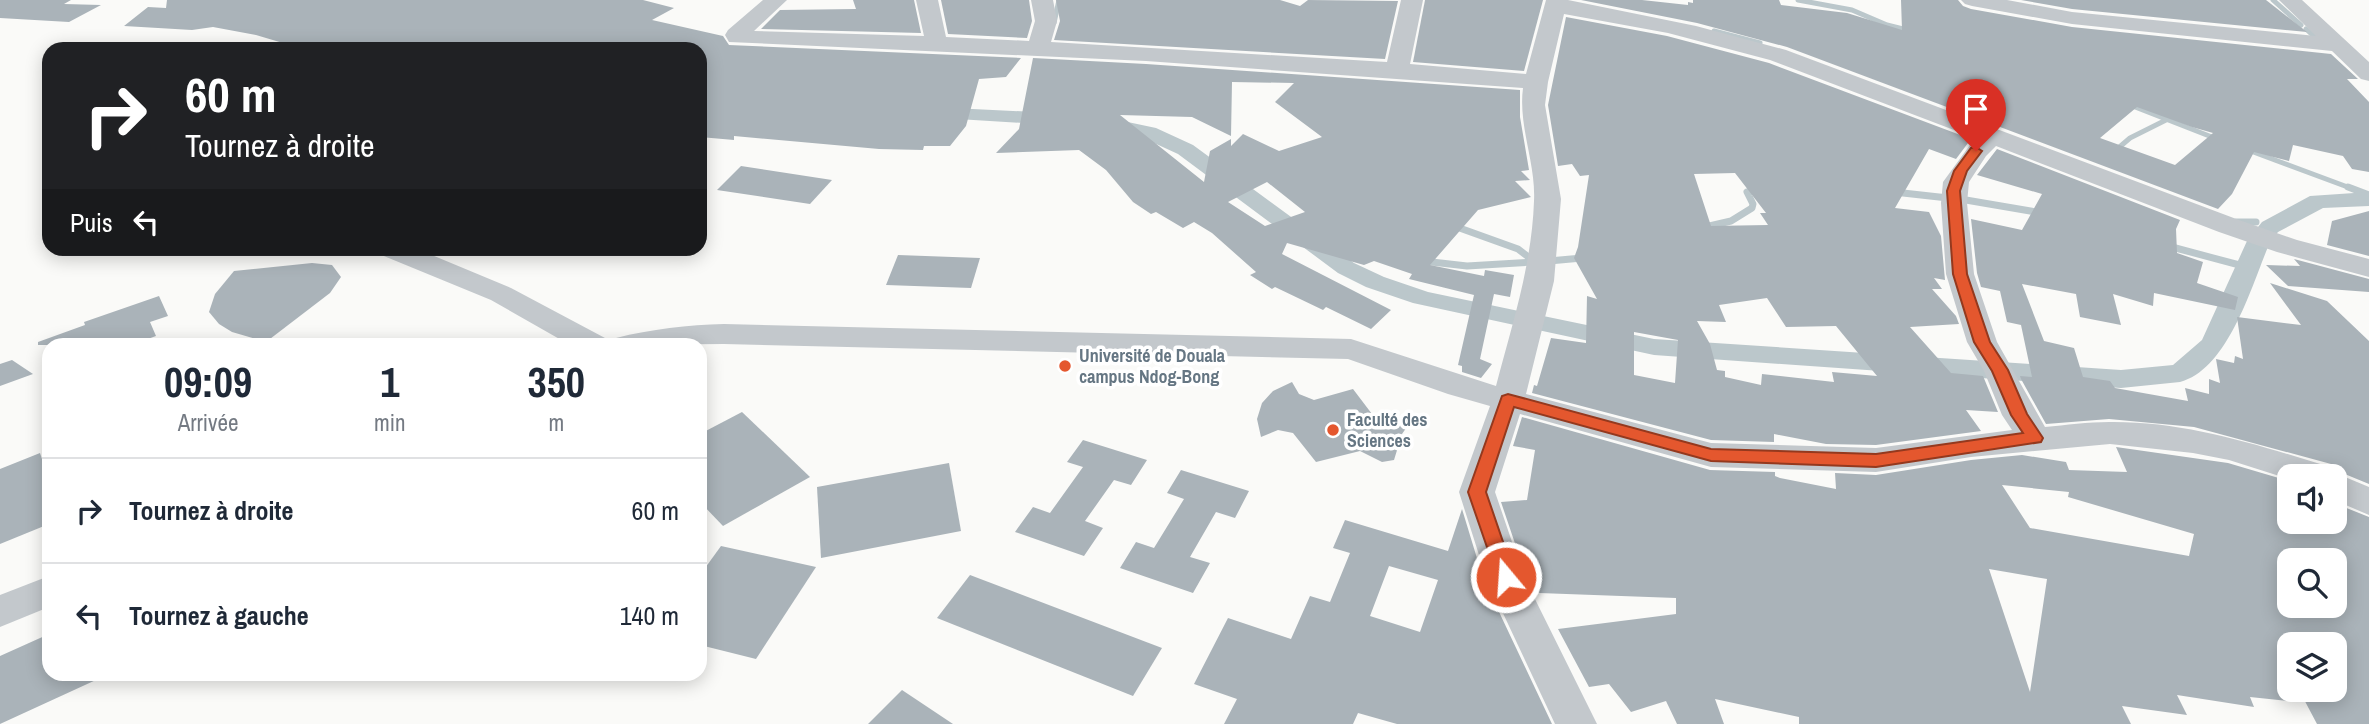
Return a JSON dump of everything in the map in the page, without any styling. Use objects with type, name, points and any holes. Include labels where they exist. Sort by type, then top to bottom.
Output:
[{"type":"street","points":[[776,0],[736,35],[737,37],[1038,48],[1397,70],[1536,82]]},
{"type":"street","points":[[927,0],[937,43]]},
{"type":"street","points":[[1038,48],[1046,21],[1042,0]]},
{"type":"street","points":[[1397,70],[1412,0]]},
{"type":"street","points":[[1972,0],[2049,6],[2338,46]]},
{"type":"street","points":[[2290,0],[2369,74]]},
{"type":"street","points":[[1576,724],[1506,577],[1477,492],[1508,400],[1539,281],[1548,199],[1533,105],[1536,82],[1557,3],[1718,36],[1791,60],[1993,135],[2229,226],[2287,246],[2369,268]]},
{"type":"street","points":[[1993,135],[1976,151],[1956,182],[1955,216],[1960,274],[1982,342],[2000,370],[2019,415],[2035,438]]},
{"type":"street","points":[[408,256],[500,294],[581,338]]},
{"type":"street","points":[[670,338],[724,334],[1351,349],[1459,387],[1711,455],[1876,460],[2035,438],[2110,433],[2193,441],[2233,449],[2280,464]]},
{"type":"street","points":[[2347,491],[2369,502]]},
{"type":"street","points":[[0,612],[42,594]]},
{"type":"building","points":[[0,0],[71,0],[64,4],[101,5],[69,22],[0,18]]},
{"type":"building","points":[[167,0],[643,0],[674,8],[652,20],[723,36],[729,45],[1021,58],[1006,77],[979,79],[966,126],[950,146],[924,146],[923,150],[879,149],[734,136],[734,140],[707,138],[707,42],[280,42],[213,27],[192,30],[124,26],[148,7],[166,8]]},
{"type":"building","points":[[853,0],[914,0],[921,33],[761,29],[780,10],[856,9]]},
{"type":"building","points":[[941,0],[1029,0],[1032,21],[1027,38],[948,34]]},
{"type":"building","points":[[1056,0],[1280,0],[1300,6],[1308,0],[1398,1],[1385,59],[1054,40],[1060,21]]},
{"type":"building","points":[[1425,0],[1543,0],[1524,71],[1413,62]]},
{"type":"building","points":[[1581,0],[1642,0],[1688,5],[1688,2],[1693,3],[1693,0],[1779,0],[1781,5],[1847,13],[1902,30],[1901,0],[1958,0],[1971,9],[2072,27],[2331,54],[2358,79],[2347,79],[2369,102],[2369,172],[2352,169],[2343,156],[2293,145],[2289,161],[2254,152],[2232,194],[2218,209],[1787,47],[1697,23]],"holes":[[[2137,107],[2213,133],[2175,165],[2100,138]]]},
{"type":"building","points":[[2021,0],[2266,0],[2307,32],[2072,9]]},
{"type":"building","points":[[1566,17],[1667,36],[1769,63],[1971,139],[1956,159],[1929,149],[1895,208],[1929,212],[1941,236],[1945,280],[1934,278],[1942,289],[1932,289],[1956,316],[1959,324],[1910,327],[1951,373],[1983,376],[1998,412],[1966,410],[1981,431],[1876,445],[1826,444],[1774,434],[1774,442],[1711,440],[1532,393],[1534,385],[1537,386],[1551,338],[1586,343],[1587,296],[1597,299],[1574,258],[1589,175],[1580,176],[1572,164],[1558,166],[1548,105]],"holes":[[[1735,173],[1766,213],[1760,213],[1768,225],[1711,226],[1694,174]],[[1767,298],[1786,327],[1836,326],[1877,376],[1832,372],[1834,382],[1762,374],[1761,385],[1725,377],[1725,371],[1717,370],[1710,344],[1697,321],[1726,322],[1719,305]],[[1634,332],[1678,340],[1675,383],[1634,375]]]},
{"type":"building","points":[[1033,58],[1520,90],[1520,117],[1529,170],[1521,171],[1530,180],[1515,181],[1531,197],[1478,210],[1430,265],[1484,276],[1485,270],[1514,275],[1510,297],[1494,294],[1480,359],[1492,364],[1481,378],[1462,372],[1462,366],[1458,365],[1474,295],[1409,279],[1412,274],[1374,261],[1364,265],[1287,243],[1282,254],[1391,310],[1371,329],[1326,307],[1323,310],[1275,287],[1272,289],[1250,275],[1256,272],[1212,233],[1194,222],[1183,228],[1156,212],[1151,214],[1133,202],[1106,170],[1079,150],[996,153],[1019,129]],"holes":[[[1232,82],[1294,83],[1275,102],[1322,137],[1279,151],[1243,134],[1231,146],[1231,139],[1210,151],[1204,182],[1120,115],[1192,117],[1231,136]],[[1267,182],[1305,212],[1265,226],[1228,202]]]},
{"type":"building","points":[[1997,149],[2180,220],[2176,229],[2177,253],[2203,262],[2197,283],[2238,297],[2235,310],[2154,293],[2153,306],[2113,294],[2121,325],[2080,317],[2076,294],[2022,284],[2044,341],[2074,348],[2083,377],[2110,381],[2115,388],[2188,401],[2185,388],[2209,394],[2209,379],[2220,383],[2216,359],[2234,363],[2235,356],[2243,359],[2237,317],[2301,325],[2270,283],[2327,301],[2369,341],[2369,484],[2347,475],[2347,464],[2331,464],[2194,427],[2109,419],[2046,424],[2020,376],[2032,377],[2021,325],[2007,322],[2000,291],[1981,287],[1971,219],[2022,230],[2042,194],[1977,175]]},
{"type":"building","points":[[741,166],[832,180],[810,204],[717,190]]},
{"type":"building","points":[[2369,211],[2369,256],[2327,245],[2332,221]]},
{"type":"building","points":[[898,255],[980,258],[971,288],[886,285]]},
{"type":"building","points":[[2294,259],[2369,279],[2369,292],[2288,286],[2266,265],[2300,266]]},
{"type":"building","points":[[312,263],[332,265],[341,277],[330,293],[271,338],[252,338],[232,332],[219,324],[209,312],[215,294],[234,271]]},
{"type":"building","points":[[159,296],[168,316],[150,322],[156,336],[150,338],[49,338],[85,325],[84,322]]},
{"type":"building","points":[[12,360],[33,374],[0,386],[0,364]]},
{"type":"building","points":[[1292,382],[1299,394],[1314,400],[1353,389],[1375,418],[1411,421],[1402,434],[1394,460],[1382,462],[1360,451],[1316,462],[1293,433],[1278,430],[1261,437],[1257,419],[1262,403],[1273,391]]},
{"type":"building","points":[[742,412],[810,477],[723,526],[707,509],[707,430]]},
{"type":"building","points":[[1522,417],[1710,470],[1775,472],[1775,476],[1780,478],[1836,489],[1835,473],[1876,475],[2022,455],[2066,462],[2069,470],[2127,472],[2116,447],[2228,463],[2277,477],[2277,534],[2347,534],[2347,508],[2369,517],[2369,724],[2317,724],[2305,702],[2347,702],[2347,632],[2277,632],[2277,700],[2250,697],[2254,707],[2177,695],[2187,715],[2122,706],[2131,724],[1799,724],[1799,717],[1715,699],[1724,724],[1677,724],[1666,701],[1631,712],[1609,684],[1589,687],[1558,629],[1676,614],[1676,598],[1539,593],[1526,570],[1528,578],[1526,576],[1501,502],[1527,500],[1535,450],[1513,446]],"holes":[[[2002,485],[2069,492],[2068,497],[2194,534],[2189,556],[2030,528]],[[1989,569],[2047,579],[2030,692]]]},
{"type":"building","points":[[1083,440],[1147,460],[1131,485],[1114,480],[1085,521],[1103,528],[1084,556],[1015,532],[1033,507],[1050,513],[1083,467],[1067,462]]},
{"type":"building","points":[[40,453],[42,459],[42,527],[0,544],[0,469]]},
{"type":"building","points":[[949,463],[961,531],[821,558],[817,487]]},
{"type":"building","points":[[1181,470],[1249,491],[1235,518],[1216,512],[1190,557],[1210,563],[1193,593],[1120,568],[1136,542],[1154,548],[1184,499],[1167,493]]},
{"type":"building","points":[[1462,509],[1483,578],[1552,724],[1397,724],[1358,713],[1353,724],[1224,724],[1237,699],[1194,684],[1228,618],[1291,639],[1310,596],[1330,602],[1350,553],[1333,548],[1345,520],[1448,551]],"holes":[[[1389,566],[1438,580],[1420,632],[1370,616]]]},
{"type":"building","points":[[721,546],[816,567],[756,659],[707,647],[707,565]]},
{"type":"building","points":[[970,575],[1162,648],[1133,696],[937,618]]},
{"type":"building","points":[[42,637],[42,681],[94,681],[0,724],[0,656]]},
{"type":"building","points":[[902,690],[953,724],[868,724]]},
{"type":"waterway","points":[[1054,23],[1059,0]]},
{"type":"waterway","points":[[1798,0],[1852,10],[1887,25],[1911,31]]},
{"type":"waterway","points":[[2273,0],[2301,25]]},
{"type":"waterway","points":[[2306,29],[2318,40]]},
{"type":"waterway","points":[[1714,31],[1760,43]]},
{"type":"waterway","points":[[2130,105],[2217,139]]},
{"type":"waterway","points":[[932,113],[1055,119]]},
{"type":"waterway","points":[[2116,150],[2130,138],[2166,120]]},
{"type":"waterway","points":[[1104,123],[1148,132],[1168,140],[1203,160],[1346,268],[1375,282],[1422,298],[1654,347],[2121,379],[2180,373],[2213,344],[2259,241],[2270,227],[2318,201],[2369,199]]},
{"type":"waterway","points":[[2248,150],[2353,189]]},
{"type":"waterway","points":[[2348,187],[2369,195]]},
{"type":"waterway","points":[[1705,227],[1731,221],[1752,208],[1753,204],[1747,192],[1758,191]]},
{"type":"waterway","points":[[1894,192],[1948,198]]},
{"type":"waterway","points":[[1960,199],[2042,213]]},
{"type":"waterway","points":[[2236,222],[2256,222]]},
{"type":"waterway","points":[[1454,226],[1518,249],[1535,262]]},
{"type":"waterway","points":[[2168,246],[2247,267]]},
{"type":"waterway","points":[[1549,261],[1582,258]]},
{"type":"waterway","points":[[1423,261],[1467,266],[1533,262]]},
{"type":"place","name":"Université de Douala campus Ndog-Bong","points":[[1065,366]]},
{"type":"place","name":"Faculté des Sciences","points":[[1333,430]]},
{"type":"route","points":[[1506,577],[1477,492],[1508,400],[1711,455],[1876,460],[2035,438],[2019,415],[2000,370],[1982,342],[1971,315],[1960,274],[1954,191],[1961,171],[1976,151]]}]
